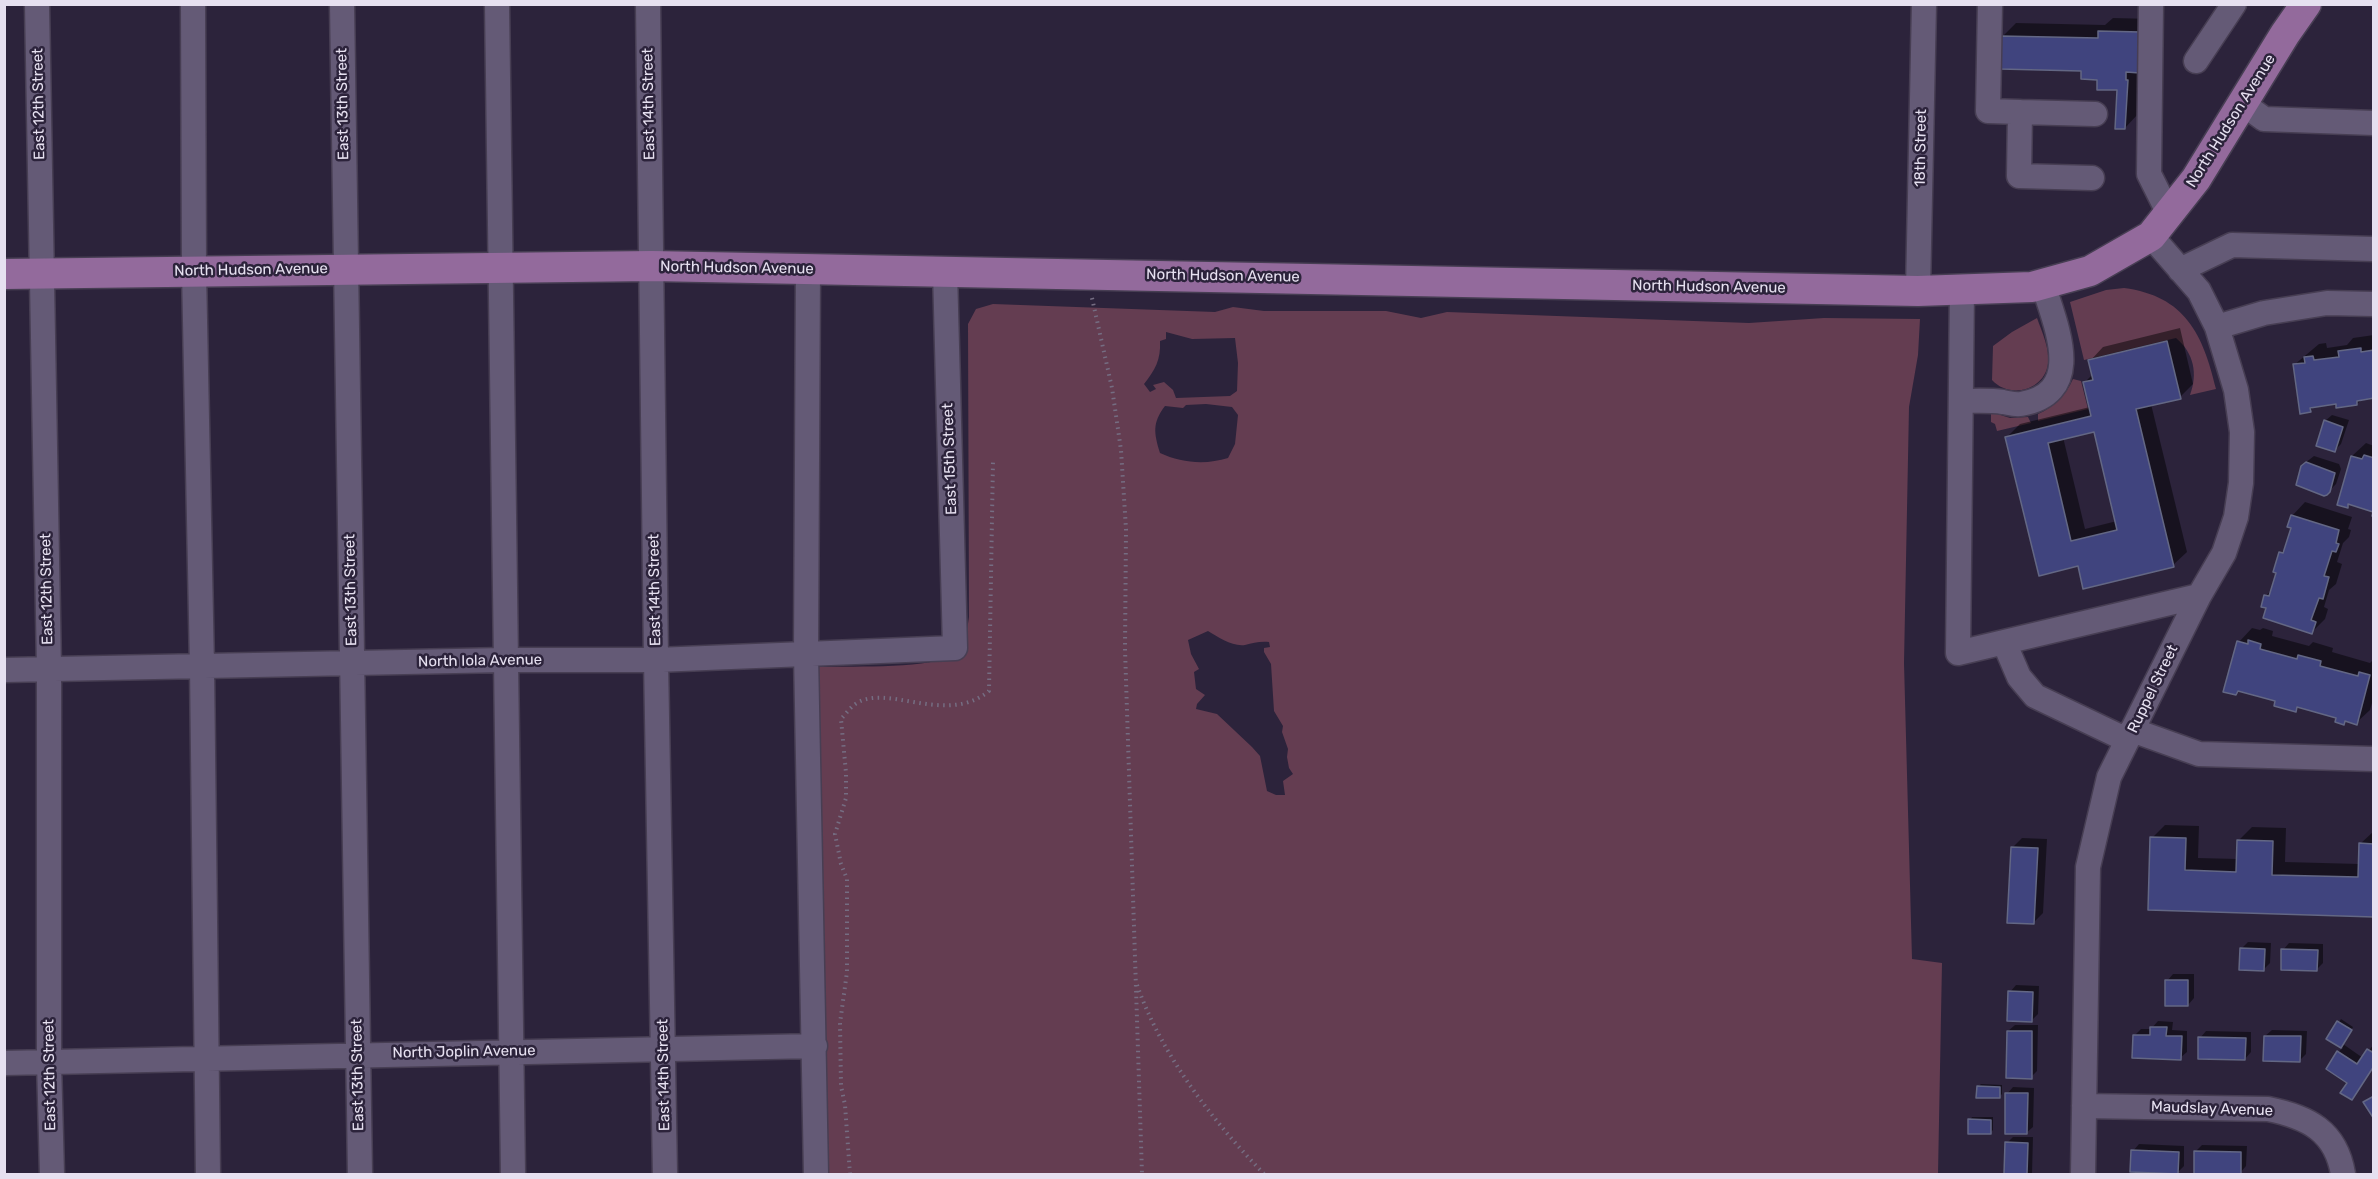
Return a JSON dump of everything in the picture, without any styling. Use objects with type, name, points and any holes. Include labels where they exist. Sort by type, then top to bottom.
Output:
[{"type":"main road","name":"North Hudson Avenue","points":[[4,274],[652,266],[1918,291],[2032,287],[2090,271],[2160,225],[2196,179],[2285,34],[2306,4]]},
{"type":"street","name":"East 12th Street","points":[[37,4],[49,669],[49,1062],[52,1174]]},
{"type":"street","points":[[193,4],[194,271],[202,667],[208,1174]]},
{"type":"street","name":"East 13th Street","points":[[342,4],[360,1174]]},
{"type":"street","points":[[497,4],[513,1174]]},
{"type":"street","name":"East 14th Street","points":[[648,4],[665,1174]]},
{"type":"street","name":"18th Street","points":[[1918,291],[1924,4]]},
{"type":"street","points":[[1990,4],[1988,111],[2095,114]]},
{"type":"street","name":"Ruppel Street","points":[[2082,1174],[2088,867],[2109,777],[2199,596],[2224,553],[2236,517],[2241,483],[2242,432],[2229,360],[2217,327],[2199,291],[2180,270],[2160,225],[2149,174],[2151,4]]},
{"type":"street","points":[[2196,61],[2234,4]]},
{"type":"street","points":[[2242,103],[2264,119],[2373,123]]},
{"type":"street","points":[[2020,111],[2019,176],[2092,178]]},
{"type":"street","points":[[2180,270],[2232,245],[2373,249]]},
{"type":"street","points":[[808,269],[806,654],[816,1174]]},
{"type":"street","name":"East 15th Street","points":[[945,270],[956,648]]},
{"type":"street","points":[[1961,401],[2002,402],[2019,405],[2043,396],[2059,379],[2062,368],[2061,351],[2043,284]]},
{"type":"street","points":[[1962,289],[1958,653],[2199,596]]},
{"type":"street","points":[[2217,327],[2264,313],[2327,303],[2373,304]]},
{"type":"street","points":[[2004,642],[2019,677],[2035,696],[2130,735],[2199,754],[2373,759]]},
{"type":"street","name":"North Iola Avenue","points":[[4,670],[505,660],[656,660],[956,648]]},
{"type":"street","name":"North Joplin Avenue","points":[[4,1063],[815,1046]]},
{"type":"street","name":"Maudslay Avenue","points":[[2084,1106],[2268,1109],[2295,1114],[2317,1126],[2334,1145],[2343,1174]]},
{"type":"path","points":[[1087,273],[1112,388],[1121,450],[1126,529],[1125,649],[1142,1174]]},
{"type":"path","points":[[850,1174],[840,1023],[847,972],[847,879],[841,864],[835,834],[846,798],[841,720],[854,705],[868,700],[899,699],[933,706],[956,706],[979,699],[989,691],[993,461]]},
{"type":"path","points":[[1136,979],[1156,1032],[1200,1099],[1264,1174]]},
{"type":"shaded area","points":[[2124,288],[2145,292],[2162,299],[2188,321],[2205,351],[2216,389],[2190,395],[2194,379],[2193,364],[2187,350],[2176,338],[2084,360],[2070,302],[2106,290]]},
{"type":"shaded area","points":[[993,304],[1215,312],[1233,307],[1264,311],[1386,311],[1421,318],[1447,312],[1749,323],[1824,318],[1920,319],[1918,355],[1909,407],[1904,663],[1912,959],[1942,963],[1938,1174],[822,1174],[813,667],[863,667],[937,661],[954,654],[964,640],[969,617],[968,324],[976,309]],"holes":[[[1166,332],[1192,339],[1235,338],[1238,363],[1237,391],[1230,396],[1176,398],[1173,390],[1164,382],[1153,385],[1156,389],[1150,392],[1144,384],[1156,364],[1160,341],[1166,339]],[[1206,404],[1232,407],[1238,415],[1235,444],[1228,458],[1211,462],[1194,462],[1160,453],[1155,428],[1161,412],[1165,406],[1183,408],[1186,405]],[[1208,631],[1226,641],[1240,645],[1269,642],[1270,647],[1264,648],[1264,652],[1271,664],[1274,711],[1283,726],[1282,732],[1288,749],[1289,768],[1293,774],[1283,781],[1285,795],[1276,795],[1267,791],[1260,756],[1252,747],[1217,714],[1196,709],[1197,704],[1205,695],[1196,689],[1194,672],[1199,669],[1191,654],[1188,640]]]},
{"type":"shaded area","points":[[2037,318],[2048,352],[2045,373],[2040,381],[2025,389],[2007,389],[1999,386],[1992,380],[1993,346]]},
{"type":"shaded area","points":[[2073,379],[2081,381],[2088,409],[2038,421],[2038,414],[2059,400]]},
{"type":"shaded area","points":[[1991,412],[2010,418],[2028,417],[2031,423],[1997,431],[1995,424],[1991,422]]},
{"type":"building","points":[[2098,31],[2141,32],[2140,73],[2126,72],[2126,80],[2128,80],[2125,129],[2115,129],[2117,90],[2097,90],[2097,80],[2081,79],[2081,71],[2000,69],[2001,36],[2098,38]]},
{"type":"building","points":[[2167,341],[2181,399],[2136,409],[2174,567],[2083,589],[2078,566],[2039,576],[2005,437],[2091,416],[2083,382],[2093,380],[2088,360]],"holes":[[[2094,432],[2117,530],[2071,541],[2048,443]]]},
{"type":"building","points":[[2361,348],[2361,352],[2374,350],[2374,398],[2357,401],[2357,405],[2336,408],[2336,404],[2310,408],[2311,412],[2300,414],[2293,364],[2305,363],[2304,357],[2313,356],[2314,360],[2339,357],[2338,351]]},
{"type":"building","points":[[2324,420],[2343,427],[2335,452],[2316,446]]},
{"type":"building","points":[[2364,455],[2374,458],[2374,517],[2373,512],[2348,504],[2348,508],[2337,505],[2351,456],[2362,459]]},
{"type":"building","points":[[2306,462],[2335,473],[2327,495],[2324,496],[2296,485],[2301,466]]},
{"type":"building","points":[[2291,515],[2339,530],[2336,543],[2339,544],[2336,552],[2332,551],[2324,576],[2329,577],[2323,599],[2319,598],[2311,620],[2316,622],[2312,634],[2263,618],[2266,608],[2261,607],[2264,595],[2269,596],[2279,552],[2283,553],[2291,528],[2287,527]]},
{"type":"building","points":[[2248,640],[2261,644],[2260,649],[2297,659],[2298,655],[2321,661],[2320,666],[2358,676],[2359,672],[2370,675],[2357,725],[2345,721],[2344,725],[2335,722],[2336,718],[2297,707],[2296,712],[2274,706],[2275,701],[2238,691],[2236,695],[2223,692],[2237,641],[2248,644]]},
{"type":"building","points":[[2150,837],[2186,838],[2185,870],[2236,872],[2237,840],[2273,841],[2272,875],[2358,877],[2359,843],[2374,844],[2374,917],[2148,910]]},
{"type":"building","points":[[2011,847],[2038,848],[2034,924],[2007,923]]},
{"type":"building","points":[[2240,948],[2265,949],[2264,971],[2239,970]]},
{"type":"building","points":[[2281,949],[2318,950],[2317,971],[2281,970]]},
{"type":"building","points":[[2165,980],[2188,980],[2188,1006],[2165,1006]]},
{"type":"building","points":[[2008,991],[2033,992],[2032,1022],[2007,1021]]},
{"type":"building","points":[[2337,1021],[2352,1030],[2341,1048],[2326,1039]]},
{"type":"building","points":[[2150,1027],[2167,1027],[2166,1036],[2182,1036],[2181,1060],[2132,1058],[2133,1035],[2150,1035]]},
{"type":"building","points":[[2007,1031],[2032,1031],[2032,1079],[2006,1078]]},
{"type":"building","points":[[2264,1036],[2301,1036],[2300,1062],[2263,1061]]},
{"type":"building","points":[[2198,1037],[2246,1038],[2245,1060],[2198,1059]]},
{"type":"building","points":[[2367,1049],[2374,1053],[2374,1066],[2352,1100],[2340,1093],[2347,1083],[2326,1069],[2337,1051],[2357,1064]]},
{"type":"building","points":[[1977,1086],[2000,1087],[2000,1098],[1976,1098]]},
{"type":"building","points":[[2005,1093],[2028,1093],[2027,1134],[2005,1134]]},
{"type":"building","points":[[2374,1096],[2374,1119],[2363,1102]]},
{"type":"building","points":[[1968,1119],[1991,1120],[1991,1134],[1968,1134]]},
{"type":"building","points":[[2005,1142],[2028,1143],[2027,1174],[2004,1174]]},
{"type":"building","points":[[2131,1150],[2179,1152],[2178,1174],[2130,1172]]},
{"type":"building","points":[[2194,1151],[2241,1152],[2241,1174],[2194,1174]]}]
